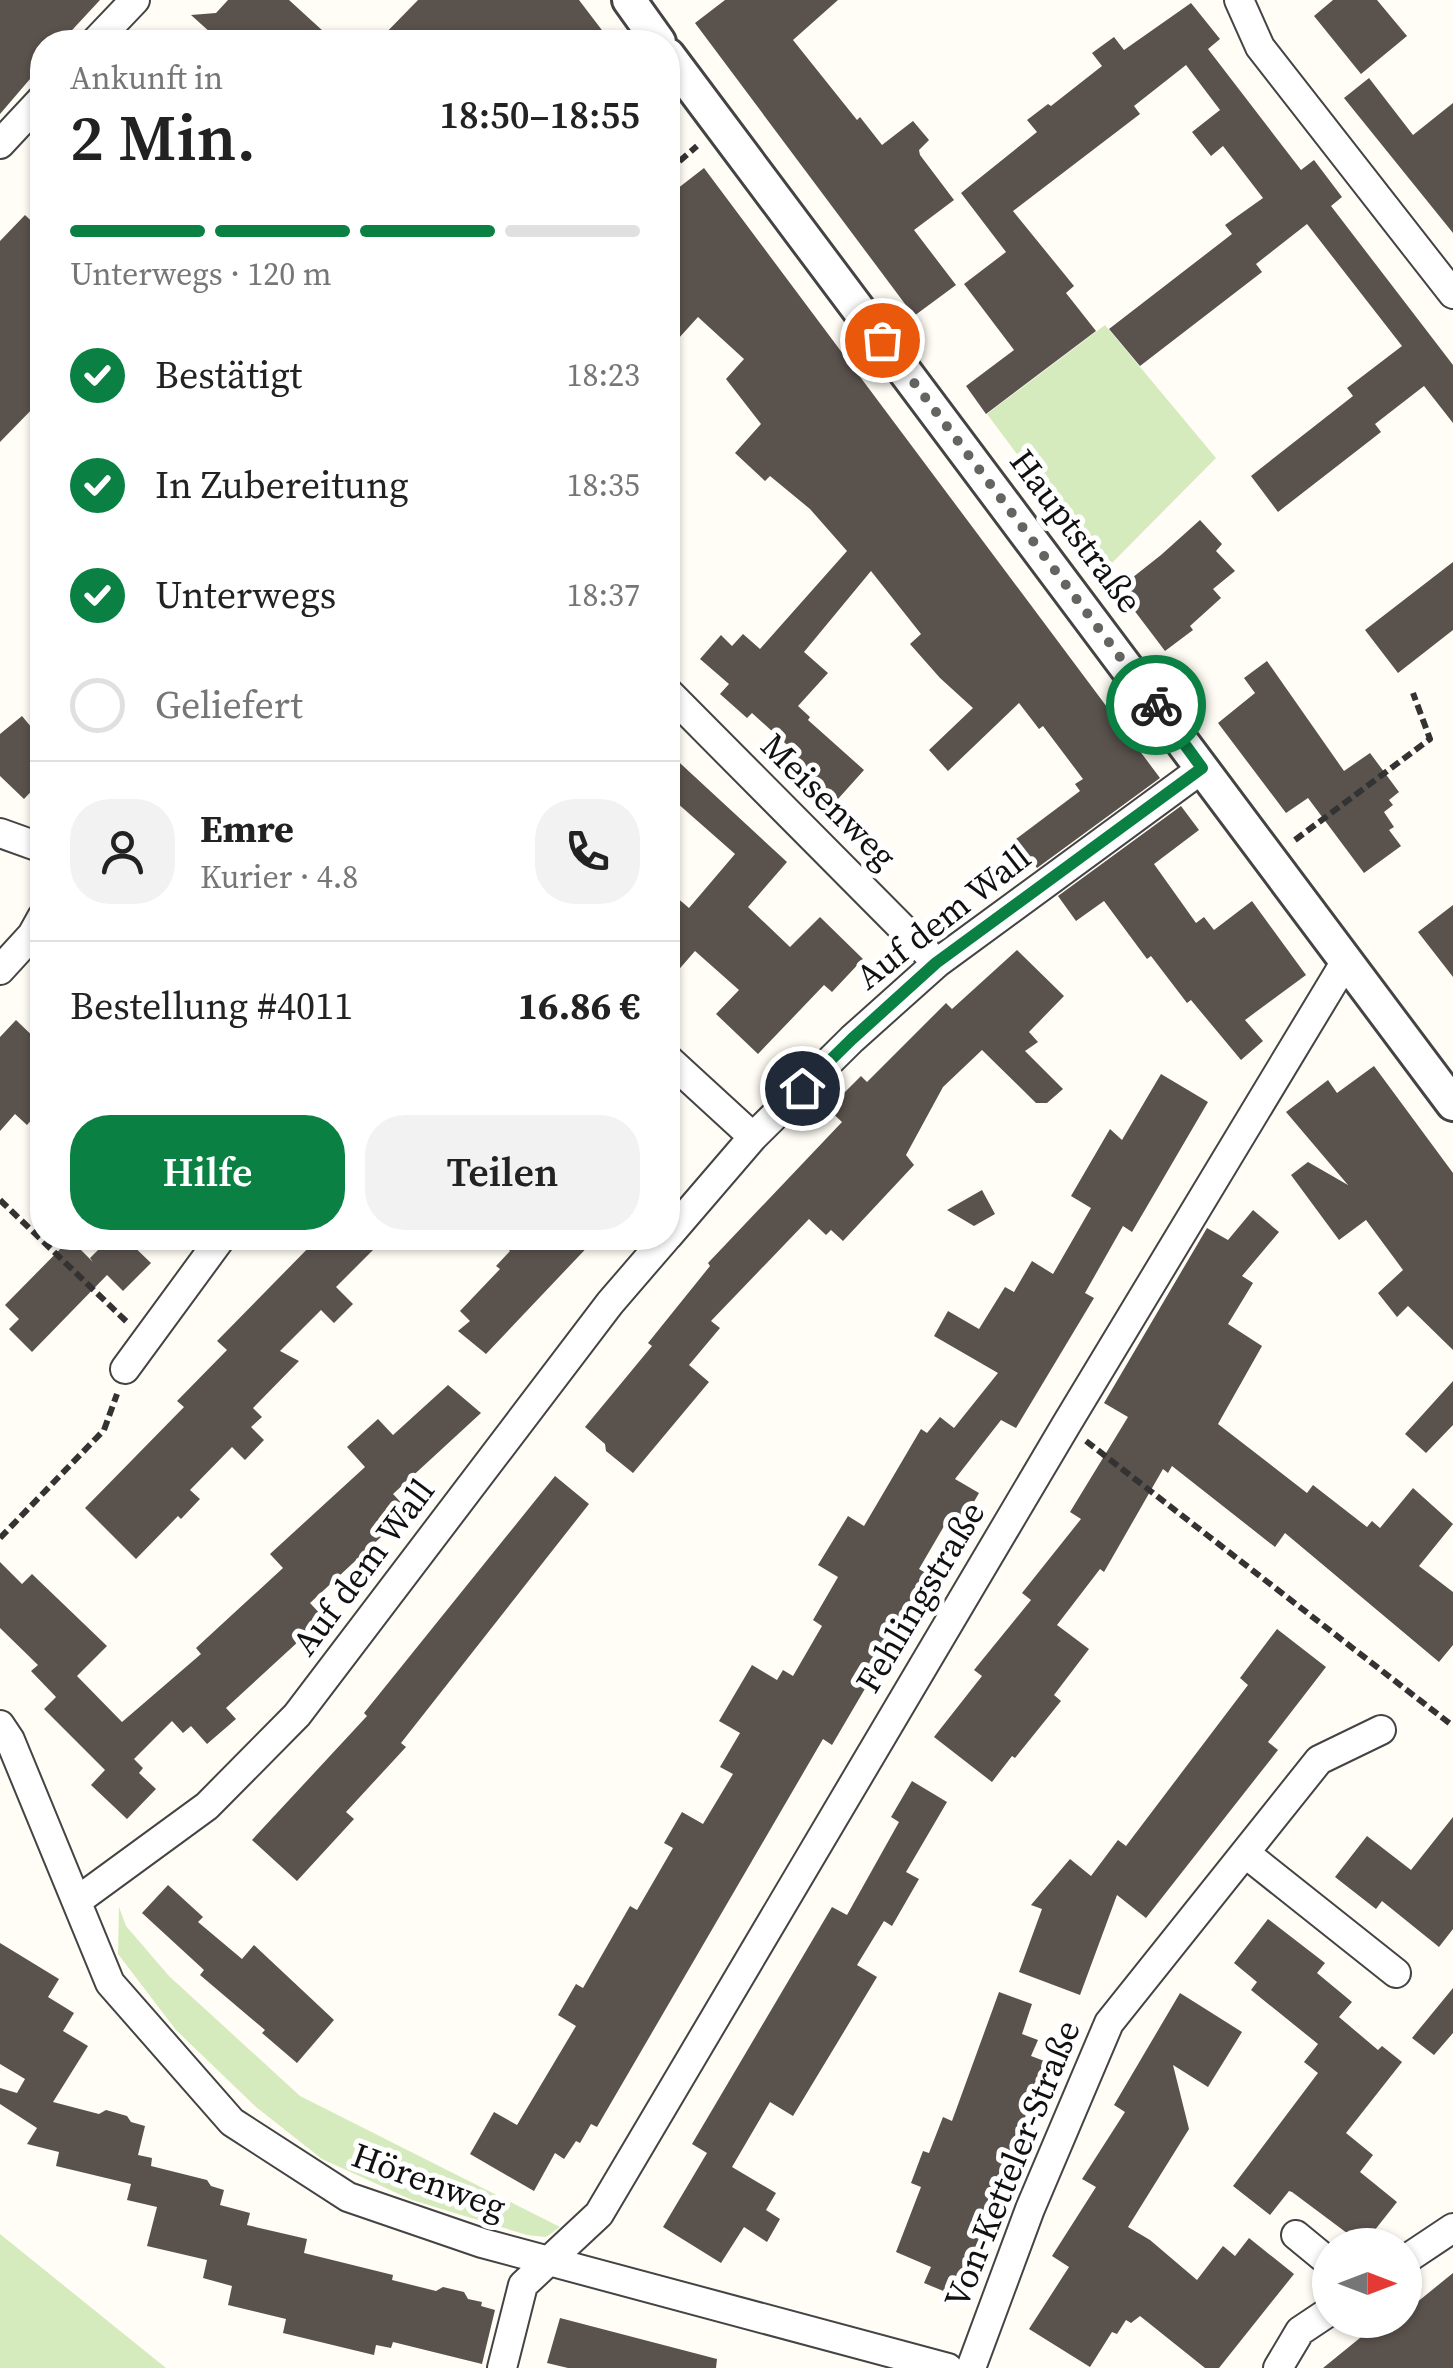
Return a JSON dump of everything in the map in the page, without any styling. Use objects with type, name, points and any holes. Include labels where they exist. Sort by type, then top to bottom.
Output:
[{"type":"street","points":[[106,30],[135,0]]},
{"type":"street","points":[[629,0],[650,30]]},
{"type":"street","points":[[1239,0],[1260,47],[1453,294]]},
{"type":"street","name":"Hauptstraße","points":[[680,71],[1346,962],[1447,1084]]},
{"type":"street","points":[[0,144],[30,111]]},
{"type":"street","name":"Meisenweg","points":[[680,704],[936,963]]},
{"type":"street","name":"Auf dem Wall","points":[[680,1222],[753,1137],[936,963],[1202,768]]},
{"type":"street","points":[[0,832],[30,843]]},
{"type":"street","points":[[0,970],[30,937]]},
{"type":"street","name":"Fehlingstraße","points":[[502,2368],[523,2285],[599,2214],[1066,1425],[1346,962]]},
{"type":"street","points":[[680,1070],[753,1137]]},
{"type":"street","points":[[126,1370],[212,1250]]},
{"type":"street","name":"Auf dem Wall","points":[[77,1901],[206,1806],[297,1716],[610,1303],[656,1250]]},
{"type":"street","name":"Hörenweg","points":[[0,1725],[10,1740],[110,1983],[232,2122],[348,2197],[482,2243],[948,2368]]},
{"type":"street","name":"Von-Ketteler-Straße","points":[[971,2368],[1030,2209],[1109,2023],[1319,1760],[1381,1730]]},
{"type":"street","points":[[1245,1853],[1396,1973]]},
{"type":"street","points":[[1422,2249],[1453,2228]]},
{"type":"street","points":[[1296,2236],[1312,2249]]},
{"type":"street","points":[[1278,2368],[1300,2331],[1312,2323]]},
{"type":"path","points":[[1270,858],[1430,739],[1413,694]]},
{"type":"path","points":[[0,1200],[30,1229]]},
{"type":"path","points":[[52,1250],[146,1341]]},
{"type":"path","points":[[0,1538],[104,1430],[126,1370]]},
{"type":"path","points":[[1066,1425],[1453,1726]]},
{"type":"green space","points":[[1105,325],[1216,458],[1104,571],[987,414]]},
{"type":"green space","points":[[119,1907],[126,1926],[169,1976],[300,2096],[560,2227],[546,2237],[527,2235],[412,2200],[322,2159],[256,2107],[176,2030],[118,1954]]},
{"type":"green space","points":[[0,2234],[166,2368],[0,2368]]},
{"type":"building","points":[[0,0],[100,0],[72,30],[30,30],[30,79],[0,114]]},
{"type":"building","points":[[228,0],[289,0],[322,30],[208,30],[191,15],[216,13]]},
{"type":"building","points":[[418,0],[579,0],[602,30],[389,30]]},
{"type":"building","points":[[725,0],[838,0],[793,40],[882,145],[913,121],[929,140],[919,150],[920,155],[954,200],[914,230],[956,285],[914,316],[695,23]]},
{"type":"building","points":[[1333,0],[1377,0],[1407,36],[1361,74],[1314,16]]},
{"type":"building","points":[[1191,3],[1220,39],[1208,49],[1301,170],[1314,160],[1342,197],[1331,206],[1453,365],[1453,423],[1424,386],[1375,424],[1381,432],[1278,512],[1251,476],[1353,396],[1347,388],[1402,346],[1307,224],[1256,264],[1262,272],[1140,366],[1109,329],[1232,234],[1225,225],[1263,198],[1223,146],[1211,156],[1192,132],[1220,110],[1186,65],[1134,106],[1140,114],[1013,211],[1074,286],[1066,293],[1096,331],[986,414],[966,386],[1014,350],[964,284],[1006,252],[961,193],[1037,132],[1027,120],[1102,66],[1092,53],[1114,37],[1124,50]]},
{"type":"building","points":[[1369,78],[1413,135],[1453,103],[1453,233],[1344,98]]},
{"type":"building","points":[[704,168],[1160,778],[1037,868],[1016,839],[1080,791],[1075,784],[1083,779],[1043,726],[1039,729],[1019,703],[948,771],[929,750],[973,708],[910,644],[921,634],[871,571],[804,652],[828,673],[798,706],[810,717],[808,720],[864,770],[838,799],[752,713],[747,718],[720,694],[729,684],[700,659],[721,635],[732,646],[743,634],[760,649],[847,551],[810,509],[770,476],[765,481],[735,453],[761,424],[726,379],[744,359],[698,317],[680,337],[680,187]]},
{"type":"building","points":[[25,215],[30,220],[30,411],[0,442],[0,241]]},
{"type":"building","points":[[1200,520],[1222,544],[1216,551],[1235,571],[1213,589],[1221,598],[1190,626],[1193,630],[1165,651],[1118,589]]},
{"type":"building","points":[[1453,562],[1453,630],[1398,673],[1365,630]]},
{"type":"building","points":[[1267,661],[1344,771],[1370,753],[1399,792],[1389,800],[1393,805],[1384,812],[1394,827],[1389,830],[1401,846],[1364,873],[1308,798],[1286,813],[1218,723],[1255,693],[1244,678]]},
{"type":"building","points":[[22,716],[30,726],[30,793],[24,799],[0,776],[0,734]]},
{"type":"building","points":[[680,763],[787,862],[748,907],[790,947],[820,917],[863,959],[832,992],[824,985],[758,1054],[716,1014],[739,990],[695,951],[680,968],[680,900],[689,908],[735,854],[680,806]]},
{"type":"building","points":[[1181,806],[1199,830],[1154,864],[1196,923],[1204,917],[1214,930],[1252,901],[1306,975],[1245,1020],[1263,1041],[1241,1060],[1191,1000],[1187,1003],[1151,956],[1147,959],[1104,901],[1076,921],[1058,896]]},
{"type":"building","points":[[1453,905],[1453,977],[1418,932]]},
{"type":"building","points":[[1017,950],[1064,996],[1029,1032],[1038,1042],[1025,1051],[1063,1089],[1047,1103],[1036,1103],[982,1050],[943,1087],[906,1155],[914,1165],[843,1241],[831,1230],[826,1235],[809,1219],[711,1321],[720,1328],[689,1365],[709,1382],[633,1473],[585,1427],[652,1346],[648,1343],[710,1266],[708,1263],[842,1122],[828,1109],[861,1076],[867,1082],[946,1003],[952,1009]]},
{"type":"building","points":[[16,1020],[30,1033],[30,1122],[27,1125],[15,1114],[0,1131],[0,1037]]},
{"type":"building","points":[[1374,1066],[1453,1173],[1453,1350],[1408,1306],[1397,1317],[1378,1293],[1403,1270],[1366,1220],[1339,1240],[1291,1175],[1308,1162],[1348,1185],[1286,1112],[1328,1080],[1337,1093]]},
{"type":"building","points":[[1161,1074],[1208,1102],[1132,1232],[1123,1226],[1085,1293],[1094,1298],[1016,1428],[1001,1420],[955,1479],[979,1493],[959,1528],[947,1521],[919,1569],[931,1576],[832,1745],[823,1739],[597,2127],[591,2124],[564,2159],[555,2153],[534,2191],[470,2154],[494,2112],[517,2125],[576,2026],[558,2015],[576,1984],[583,1988],[630,1906],[637,1910],[673,1848],[664,1843],[682,1812],[703,1824],[733,1774],[720,1767],[740,1733],[719,1721],[752,1665],[777,1680],[783,1670],[793,1676],[822,1626],[813,1620],[838,1577],[818,1565],[848,1516],[864,1526],[921,1429],[927,1433],[940,1417],[954,1428],[998,1373],[934,1336],[948,1311],[979,1329],[1005,1287],[1014,1292],[1032,1261],[1053,1274],[1091,1208],[1071,1196],[1110,1129],[1122,1140]]},
{"type":"building","points":[[982,1190],[995,1214],[974,1226],[947,1210]]},
{"type":"building","points":[[1253,1210],[1279,1232],[1242,1276],[1253,1283],[1228,1324],[1262,1346],[1218,1424],[1307,1493],[1313,1485],[1367,1527],[1372,1521],[1380,1528],[1413,1488],[1453,1524],[1419,1566],[1453,1592],[1453,1645],[1439,1662],[1285,1533],[1275,1547],[1172,1466],[1168,1473],[1163,1469],[1104,1572],[1100,1569],[1057,1625],[1089,1649],[1054,1695],[1061,1701],[992,1782],[934,1737],[982,1676],[974,1670],[1031,1600],[1022,1593],[1081,1519],[1070,1512],[1128,1417],[1104,1403],[1207,1228],[1228,1240]]},
{"type":"building","points":[[59,1250],[81,1250],[93,1262],[90,1258],[98,1250],[137,1250],[151,1263],[123,1291],[107,1275],[32,1352],[9,1329],[19,1319],[5,1305]]},
{"type":"building","points":[[306,1250],[373,1250],[336,1287],[353,1304],[334,1323],[321,1310],[280,1351],[299,1361],[253,1408],[262,1417],[251,1427],[264,1440],[245,1460],[232,1447],[190,1490],[200,1499],[136,1559],[85,1508],[184,1407],[177,1401],[227,1350],[217,1341]]},
{"type":"building","points":[[585,1250],[486,1354],[458,1331],[470,1321],[460,1311],[500,1269],[496,1266],[510,1251]]},
{"type":"building","points":[[1453,1381],[1453,1425],[1426,1453],[1405,1434]]},
{"type":"building","points":[[448,1385],[481,1413],[393,1494],[409,1511],[310,1603],[324,1618],[226,1708],[236,1719],[207,1744],[191,1726],[183,1733],[172,1721],[134,1759],[143,1768],[139,1773],[156,1789],[127,1819],[91,1785],[105,1770],[44,1709],[56,1697],[31,1671],[38,1665],[0,1628],[0,1562],[22,1584],[32,1574],[107,1646],[77,1676],[122,1722],[201,1654],[196,1648],[283,1568],[270,1554],[365,1467],[347,1447],[378,1419],[393,1435]]},
{"type":"building","points":[[555,1476],[589,1504],[401,1743],[406,1747],[346,1812],[354,1819],[297,1881],[252,1840],[367,1716],[364,1713]]},
{"type":"building","points":[[1277,1629],[1326,1667],[1268,1742],[1278,1750],[1146,1918],[1117,1895],[1080,1995],[1019,1972],[1042,1909],[1031,1905],[1070,1859],[1091,1876],[1118,1840],[1126,1846],[1248,1685],[1240,1678]]},
{"type":"building","points":[[912,1781],[947,1802],[906,1872],[919,1879],[892,1926],[884,1921],[857,1965],[877,1977],[793,2116],[770,2102],[732,2167],[776,2193],[766,2210],[780,2219],[767,2242],[744,2227],[721,2263],[663,2227],[707,2153],[692,2144],[832,1907],[847,1915],[899,1822],[891,1817]]},
{"type":"building","points":[[1453,1817],[1453,1929],[1439,1947],[1382,1901],[1376,1909],[1335,1877],[1367,1836],[1411,1870]]},
{"type":"building","points":[[168,1885],[203,1917],[198,1922],[242,1959],[254,1945],[334,2020],[297,2063],[200,1975],[204,1970],[142,1913]]},
{"type":"building","points":[[1268,1919],[1325,1963],[1317,1973],[1352,2002],[1339,2017],[1378,2050],[1382,2046],[1402,2062],[1346,2133],[1373,2155],[1360,2172],[1397,2202],[1376,2228],[1340,2228],[1289,2191],[1270,2215],[1233,2186],[1318,2073],[1304,2062],[1318,2044],[1251,1990],[1257,1982],[1234,1963]]},
{"type":"building","points":[[0,1943],[59,1979],[48,1997],[74,2013],[63,2031],[88,2046],[53,2102],[99,2114],[106,2110],[145,2126],[138,2155],[152,2158],[151,2166],[207,2180],[211,2186],[224,2190],[220,2205],[250,2213],[247,2225],[307,2239],[304,2253],[393,2275],[392,2280],[436,2291],[443,2287],[464,2292],[468,2299],[482,2302],[481,2306],[495,2310],[482,2364],[393,2342],[391,2348],[376,2345],[374,2355],[283,2333],[286,2319],[228,2305],[232,2286],[203,2278],[207,2260],[147,2246],[157,2207],[127,2200],[131,2184],[56,2166],[59,2152],[27,2144],[37,2128],[0,2104],[0,2088],[17,2093],[25,2079],[0,2064]]},
{"type":"building","points":[[1453,1988],[1453,2033],[1434,2055],[1412,2038]]},
{"type":"building","points":[[999,1992],[1032,2004],[1022,2034],[1038,2040],[1031,2056],[1047,2062],[1000,2180],[996,2179],[974,2237],[979,2239],[953,2295],[924,2283],[931,2267],[896,2252],[921,2187],[911,2183],[923,2151],[929,2153],[943,2117],[952,2121]]},
{"type":"building","points":[[1180,1993],[1242,2032],[1208,2087],[1173,2065],[1189,2129],[1128,2227],[1150,2240],[1197,2280],[1223,2246],[1235,2256],[1249,2238],[1294,2274],[1219,2368],[1205,2368],[1140,2316],[1131,2323],[1126,2320],[1117,2334],[1112,2332],[1090,2367],[1029,2329],[1069,2267],[1052,2256],[1096,2187],[1082,2179],[1125,2112],[1114,2105]]},
{"type":"building","points":[[1453,2273],[1453,2368],[1323,2368],[1360,2338],[1422,2338],[1422,2298]]},
{"type":"building","points":[[560,2318],[717,2359],[716,2368],[568,2368],[547,2363]]},
{"type":"way so far","points":[[882,340],[1156,705]]},
{"type":"route","points":[[802,1088],[936,963],[1202,768],[1156,705]]}]
